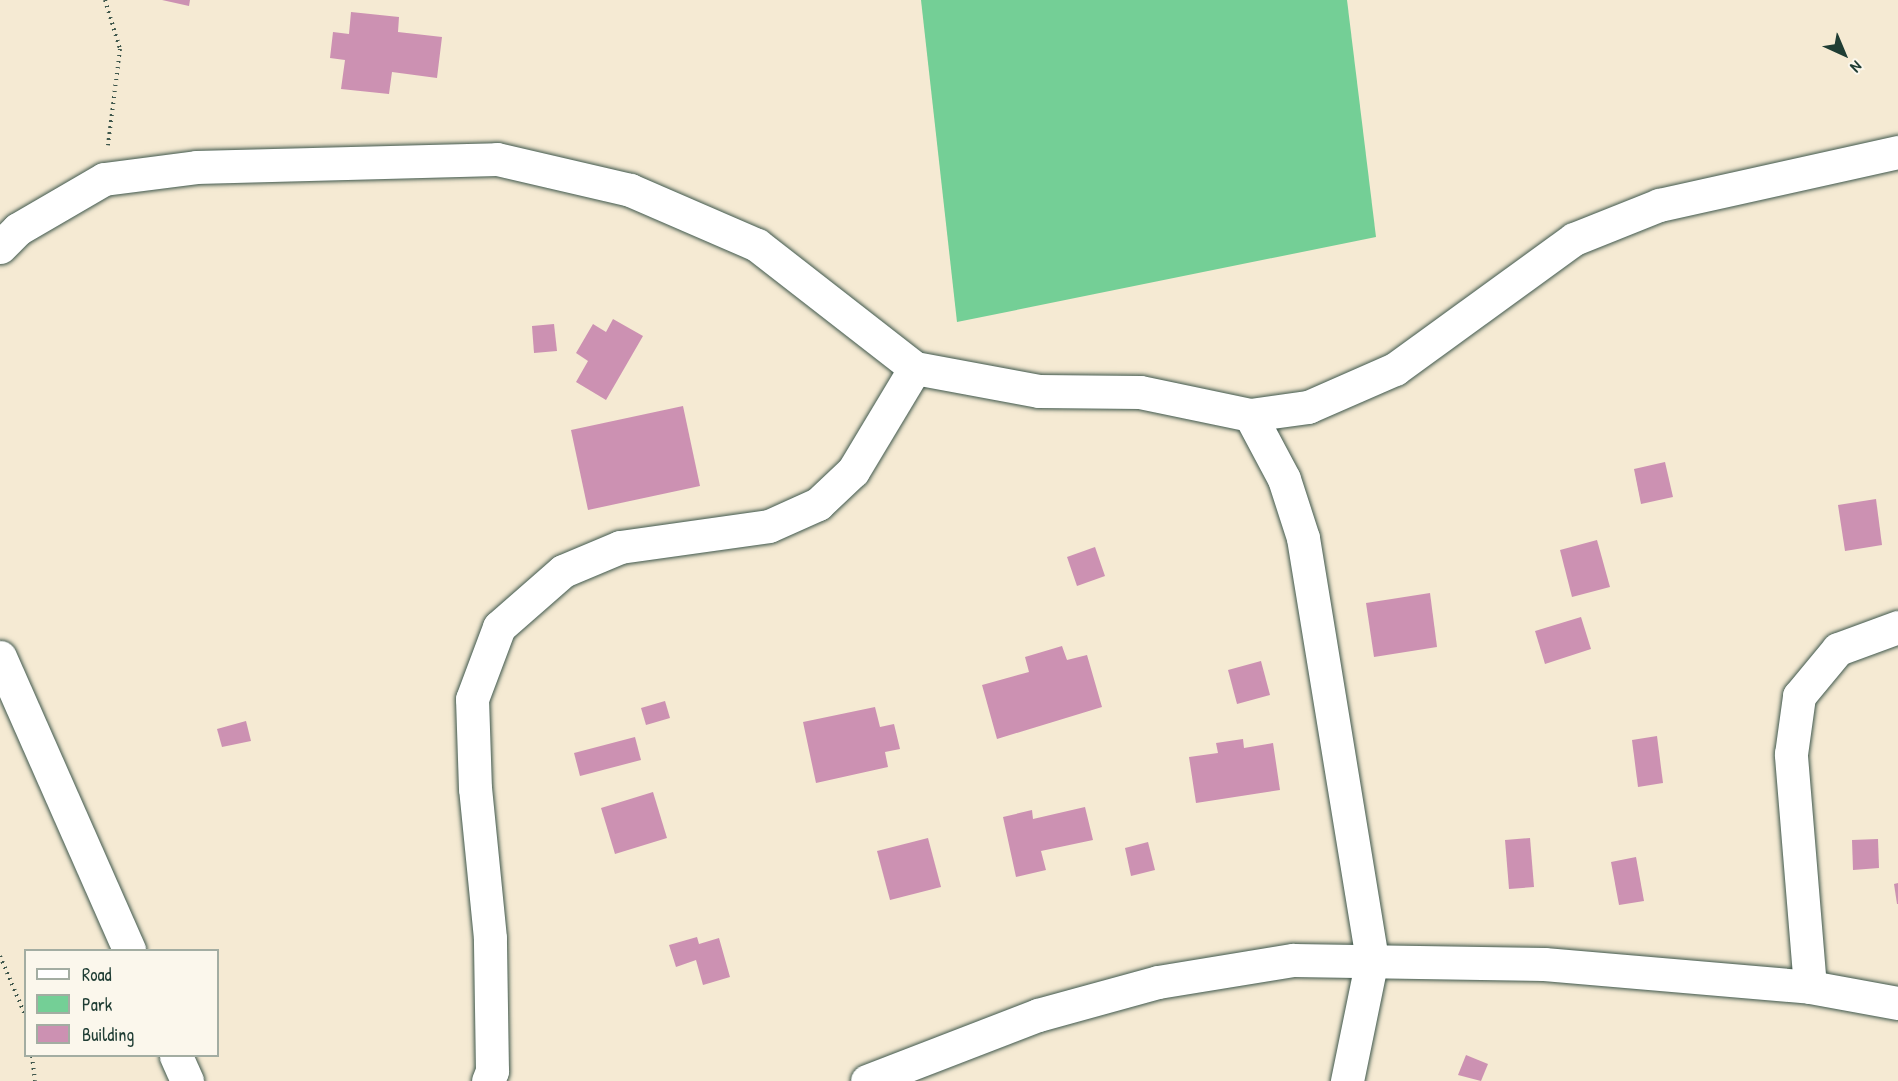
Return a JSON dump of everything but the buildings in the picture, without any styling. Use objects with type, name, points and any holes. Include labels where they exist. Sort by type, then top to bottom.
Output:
[{"type":"street","points":[[0,247],[18,229],[104,179],[196,167],[497,159],[630,190],[756,245],[915,368],[1039,391],[1140,392],[1250,415],[1308,407],[1395,369],[1574,239],[1659,205],[1898,152]]},
{"type":"street","points":[[488,1081],[492,1071],[490,938],[475,789],[472,699],[499,627],[563,571],[621,547],[769,526],[818,504],[853,471],[915,368]]},
{"type":"street","points":[[1250,415],[1284,479],[1303,538],[1372,959],[1347,1081]]},
{"type":"street","points":[[1810,987],[1791,754],[1799,696],[1838,650],[1898,627]]},
{"type":"street","points":[[0,657],[128,949]]},
{"type":"street","points":[[867,1081],[1038,1015],[1158,982],[1293,960],[1372,959],[1544,964],[1810,987],[1898,1003]]},
{"type":"street","points":[[176,1057],[187,1081]]},
{"type":"path","points":[[104,179],[120,49],[105,0]]},
{"type":"path","points":[[0,956],[24,1012]]},
{"type":"path","points":[[32,1057],[35,1081]]},
{"type":"green space","points":[[921,0],[1347,0],[1376,237],[957,322]]}]
